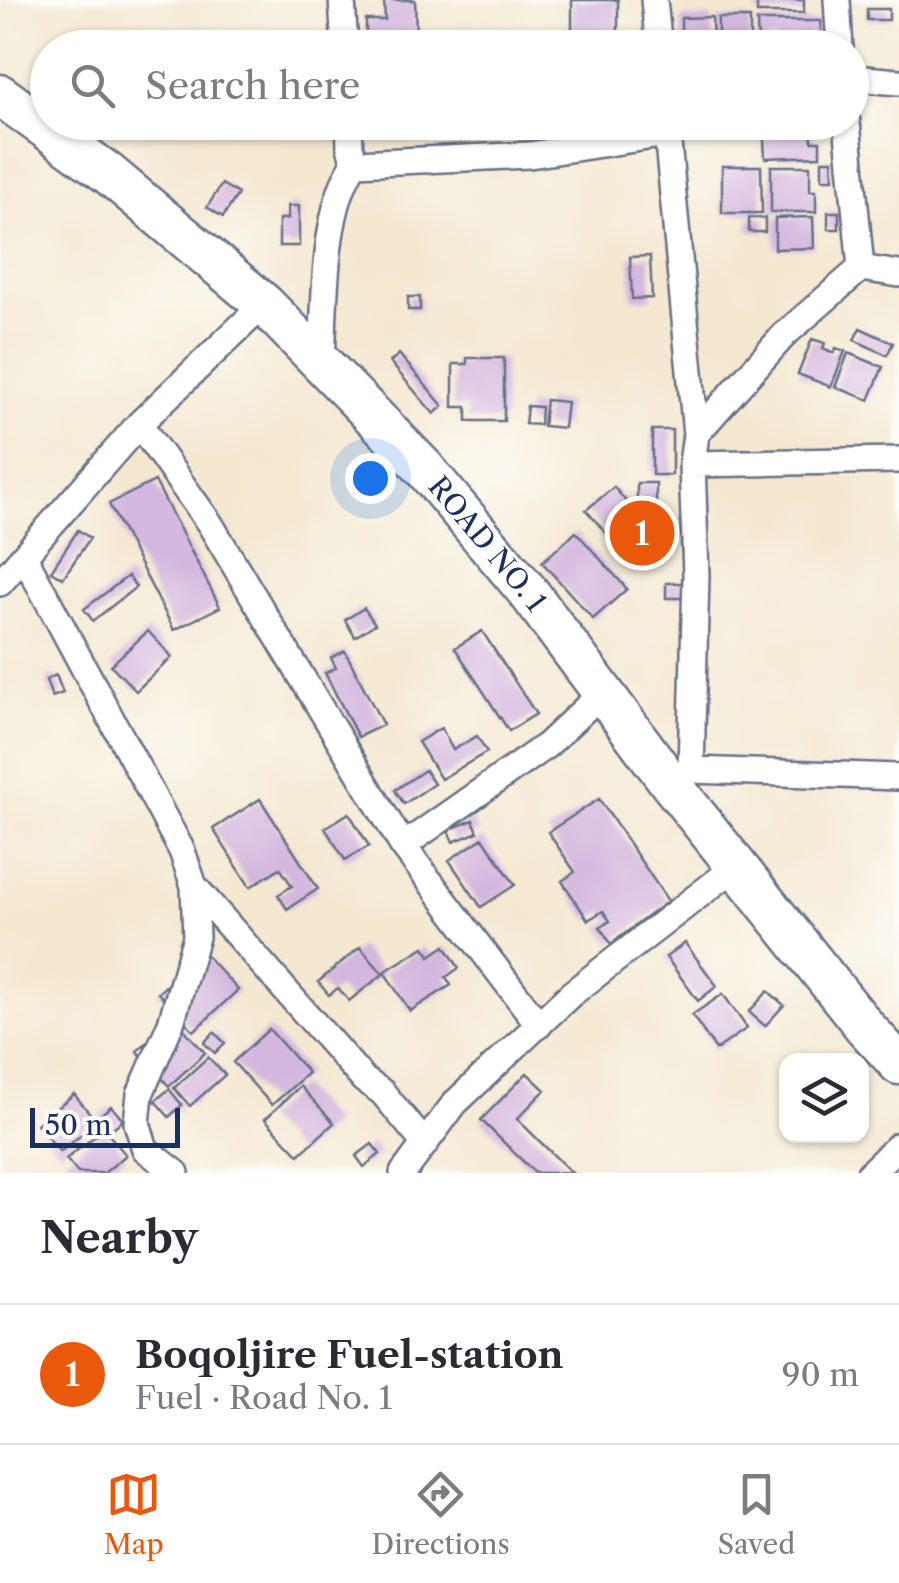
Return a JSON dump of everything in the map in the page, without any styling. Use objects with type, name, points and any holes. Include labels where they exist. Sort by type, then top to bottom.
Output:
[{"type":"highway","name":"ROAD NO. 1","points":[[0,95],[30,117]]},
{"type":"highway","name":"ROAD NO. 1","points":[[62,140],[109,174],[264,304],[423,467],[528,593],[603,692],[681,777],[738,865],[865,1028],[899,1064]]},
{"type":"street","points":[[342,0],[344,30]]},
{"type":"street","points":[[654,0],[656,30]]},
{"type":"street","points":[[837,0],[839,30]]},
{"type":"street","points":[[869,79],[899,82]]},
{"type":"street","points":[[350,140],[356,163]]},
{"type":"street","points":[[356,163],[530,156],[608,140]]},
{"type":"street","points":[[667,140],[696,434],[692,464],[696,575],[681,777],[899,777]]},
{"type":"street","points":[[849,140],[861,268]]},
{"type":"street","points":[[322,364],[329,242],[347,175],[356,163]]},
{"type":"street","points":[[696,434],[785,334],[861,268],[899,274]]},
{"type":"street","points":[[0,584],[139,424],[264,304]]},
{"type":"street","points":[[139,424],[210,524],[404,846],[538,1025]]},
{"type":"street","points":[[692,464],[899,460]]},
{"type":"street","points":[[24,556],[182,851],[194,886],[196,937],[171,1024],[140,1094],[137,1122],[145,1149],[176,1173]]},
{"type":"street","points":[[404,846],[548,745],[603,692]]},
{"type":"street","points":[[403,1173],[455,1103],[571,994],[738,865]]},
{"type":"street","points":[[194,886],[425,1144]]},
{"type":"street","points":[[870,1173],[899,1145]]},
{"type":"building","points":[[384,0],[415,0],[416,30],[366,30],[366,20],[385,20]]},
{"type":"building","points":[[572,0],[618,0],[618,30],[572,30]]},
{"type":"building","points":[[757,0],[804,0],[804,13],[757,13]]},
{"type":"building","points":[[867,9],[889,9],[889,20],[867,20]]},
{"type":"building","points":[[712,17],[712,30],[681,30],[681,18]]},
{"type":"building","points":[[718,18],[750,18],[750,30],[718,30]]},
{"type":"building","points":[[757,21],[821,21],[821,30],[757,30]]},
{"type":"building","points":[[764,140],[820,141],[820,156],[765,158]]},
{"type":"building","points":[[822,160],[832,160],[833,179],[822,179]]},
{"type":"building","points":[[722,166],[761,166],[762,213],[722,213]]},
{"type":"building","points":[[771,166],[810,166],[810,191],[816,191],[816,212],[771,212]]},
{"type":"building","points":[[222,184],[238,194],[223,217],[207,207]]},
{"type":"building","points":[[288,206],[299,206],[299,246],[279,246],[279,219],[288,219]]},
{"type":"building","points":[[828,212],[839,212],[839,229],[828,229]]},
{"type":"building","points":[[813,217],[814,248],[775,249],[775,218]]},
{"type":"building","points":[[749,218],[765,218],[765,232],[749,232]]},
{"type":"building","points":[[650,256],[652,298],[632,299],[630,257]]},
{"type":"building","points":[[408,297],[420,297],[420,310],[408,310]]},
{"type":"building","points":[[860,328],[893,343],[887,355],[854,340]]},
{"type":"building","points":[[812,339],[825,343],[823,348],[834,353],[836,348],[845,351],[831,387],[798,374]]},
{"type":"building","points":[[848,353],[883,367],[869,400],[835,387]]},
{"type":"building","points":[[399,354],[443,406],[434,414],[390,362]]},
{"type":"building","points":[[467,358],[504,358],[504,421],[467,421],[467,407],[453,407],[453,364],[467,364]]},
{"type":"building","points":[[546,400],[567,402],[564,428],[543,426]]},
{"type":"building","points":[[527,406],[541,407],[540,425],[525,424]]},
{"type":"building","points":[[652,430],[672,430],[672,475],[652,475]]},
{"type":"building","points":[[155,481],[220,607],[174,630],[109,504]]},
{"type":"building","points":[[637,483],[656,483],[656,507],[637,507]]},
{"type":"building","points":[[614,487],[656,537],[629,560],[586,510]]},
{"type":"building","points":[[78,530],[90,538],[63,578],[51,571]]},
{"type":"building","points":[[576,532],[627,589],[593,619],[542,562]]},
{"type":"building","points":[[128,576],[136,587],[93,621],[84,609]]},
{"type":"building","points":[[666,583],[683,583],[683,598],[666,598]]},
{"type":"building","points":[[364,608],[375,624],[355,637],[345,620]]},
{"type":"building","points":[[148,631],[172,657],[136,691],[111,665]]},
{"type":"building","points":[[482,631],[536,714],[509,731],[455,648]]},
{"type":"building","points":[[345,651],[383,725],[358,737],[325,673],[336,668],[331,658]]},
{"type":"building","points":[[56,675],[63,693],[52,697],[46,680]]},
{"type":"building","points":[[441,728],[453,750],[477,736],[487,752],[441,779],[418,742]]},
{"type":"building","points":[[425,770],[434,784],[404,804],[395,790]]},
{"type":"building","points":[[260,799],[318,889],[287,909],[278,895],[292,886],[280,868],[250,887],[213,829]]},
{"type":"building","points":[[599,799],[668,901],[611,944],[600,927],[610,921],[603,911],[588,920],[562,881],[575,872],[548,832]]},
{"type":"building","points":[[349,813],[369,846],[345,860],[325,828]]},
{"type":"building","points":[[473,820],[478,832],[453,842],[448,830]]},
{"type":"building","points":[[483,838],[515,885],[481,907],[449,860]]},
{"type":"building","points":[[685,943],[717,986],[698,1001],[666,957]]},
{"type":"building","points":[[445,946],[459,968],[446,977],[451,985],[410,1011],[384,972],[424,947],[430,956]]},
{"type":"building","points":[[360,947],[383,974],[349,1001],[338,988],[329,995],[318,982]]},
{"type":"building","points":[[203,952],[238,990],[194,1031],[158,993]]},
{"type":"building","points":[[768,991],[784,1005],[765,1026],[749,1012]]},
{"type":"building","points":[[723,994],[747,1028],[716,1050],[692,1015]]},
{"type":"building","points":[[174,1018],[205,1053],[169,1086],[137,1051]]},
{"type":"building","points":[[269,1029],[308,1073],[272,1105],[233,1062]]},
{"type":"building","points":[[214,1032],[225,1043],[215,1053],[204,1043]]},
{"type":"building","points":[[208,1057],[225,1075],[190,1106],[174,1088]]},
{"type":"building","points":[[527,1073],[545,1090],[517,1119],[572,1173],[535,1173],[481,1120]]},
{"type":"building","points":[[300,1086],[334,1123],[299,1155],[265,1119]]},
{"type":"building","points":[[169,1089],[182,1105],[169,1117],[155,1101]]},
{"type":"building","points":[[74,1094],[97,1122],[60,1152],[37,1124]]},
{"type":"building","points":[[111,1106],[123,1120],[109,1131],[98,1117]]},
{"type":"building","points":[[104,1129],[126,1155],[104,1173],[78,1173],[66,1159]]},
{"type":"building","points":[[372,1144],[380,1154],[364,1167],[356,1156]]},
{"type":"place","name":"Boqoljire Fuel-station","points":[[642,533]]}]
